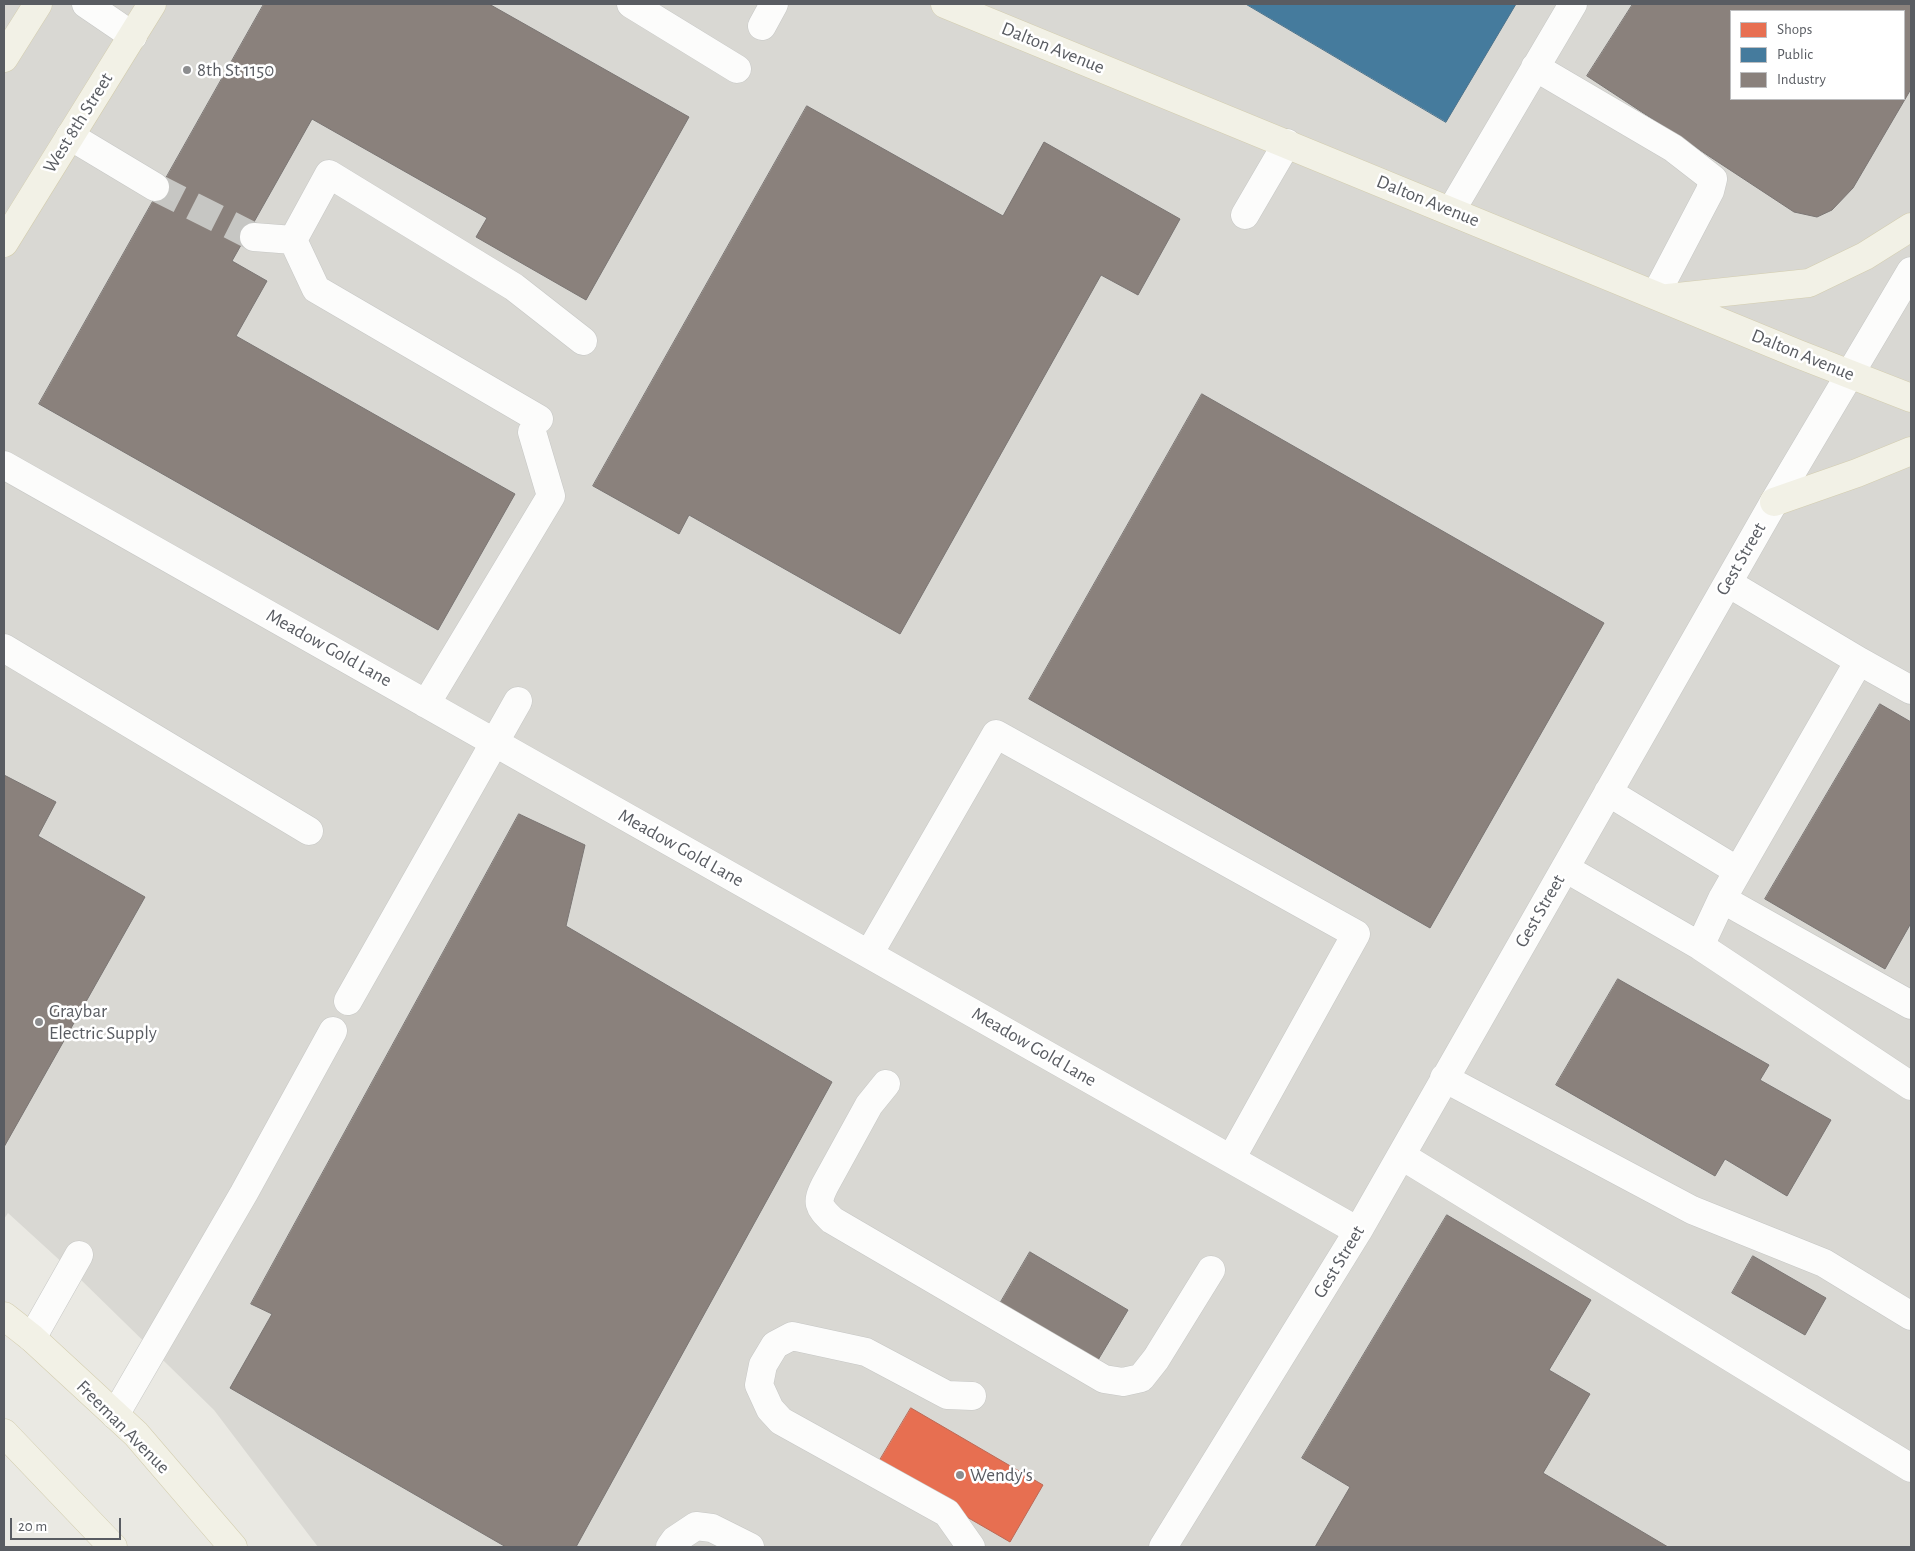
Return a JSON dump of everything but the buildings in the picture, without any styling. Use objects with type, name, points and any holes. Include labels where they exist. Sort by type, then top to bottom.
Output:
[{"type":"main road","points":[[4,58],[38,4]]},
{"type":"main road","name":"West 8th Street","points":[[4,242],[152,4]]},
{"type":"main road","name":"Dalton Avenue","points":[[945,4],[1850,375],[1911,398]]},
{"type":"main road","points":[[1660,296],[1809,282],[1865,256],[1911,227]]},
{"type":"main road","points":[[1774,502],[1857,474],[1911,451]]},
{"type":"main road","name":"Freeman Avenue","points":[[4,1316],[32,1338],[142,1442],[232,1547]]},
{"type":"main road","points":[[4,1433],[113,1547]]},
{"type":"street","points":[[86,4],[133,36]]},
{"type":"street","points":[[631,4],[737,69]]},
{"type":"street","points":[[1451,211],[1573,4]]},
{"type":"street","points":[[1535,68],[1673,148],[1712,179],[1710,191],[1660,296]]},
{"type":"street","points":[[70,136],[155,187]]},
{"type":"street","points":[[1245,215],[1287,144]]},
{"type":"street","points":[[293,240],[329,174],[514,287],[584,341]]},
{"type":"street","points":[[254,237],[293,240]]},
{"type":"street","points":[[293,240],[316,289],[536,426],[551,496],[426,704]]},
{"type":"street","name":"Gest Street","points":[[1163,1547],[1358,1231],[1402,1156],[1444,1078],[1774,502],[1911,271]]},
{"type":"street","name":"Meadow Gold Lane","points":[[4,465],[1358,1231]]},
{"type":"street","points":[[1728,583],[1859,661],[1908,680]]},
{"type":"street","points":[[4,648],[310,831]]},
{"type":"street","points":[[1700,946],[1722,899],[1859,661]]},
{"type":"street","points":[[348,1001],[518,701]]},
{"type":"street","points":[[869,954],[996,734],[1356,934],[1231,1159]]},
{"type":"street","points":[[1608,792],[1738,871]]},
{"type":"street","points":[[1566,868],[1700,946],[1911,1086]]},
{"type":"street","points":[[1722,899],[1911,1005]]},
{"type":"street","points":[[115,1415],[239,1202],[333,1031]]},
{"type":"street","points":[[1444,1078],[1692,1210],[1824,1263],[1911,1316]]},
{"type":"street","points":[[886,1084],[869,1105],[825,1185],[819,1198],[821,1208],[832,1220],[1104,1379],[1124,1382],[1141,1378],[1156,1359],[1211,1270]]},
{"type":"street","points":[[1402,1156],[1911,1468]]},
{"type":"street","points":[[32,1338],[79,1255]]},
{"type":"street","points":[[971,1547],[947,1513],[781,1421],[770,1409],[759,1385],[763,1364],[775,1345],[792,1336],[866,1352],[947,1395],[972,1396]]},
{"type":"street","points":[[670,1547],[675,1540],[696,1526],[712,1528],[750,1547]]},
{"type":"shaded area","points":[[4,4],[1911,4],[1911,1547],[318,1547],[214,1410],[77,1276],[8,1213],[4,1219]]},
{"type":"tunnel","points":[[155,187],[254,237]]},
{"type":"place","name":"8th St 1150","points":[[187,70]]},
{"type":"place","name":"Graybar Electric Supply","points":[[39,1022]]},
{"type":"place","name":"Wendy's","points":[[960,1475]]}]
